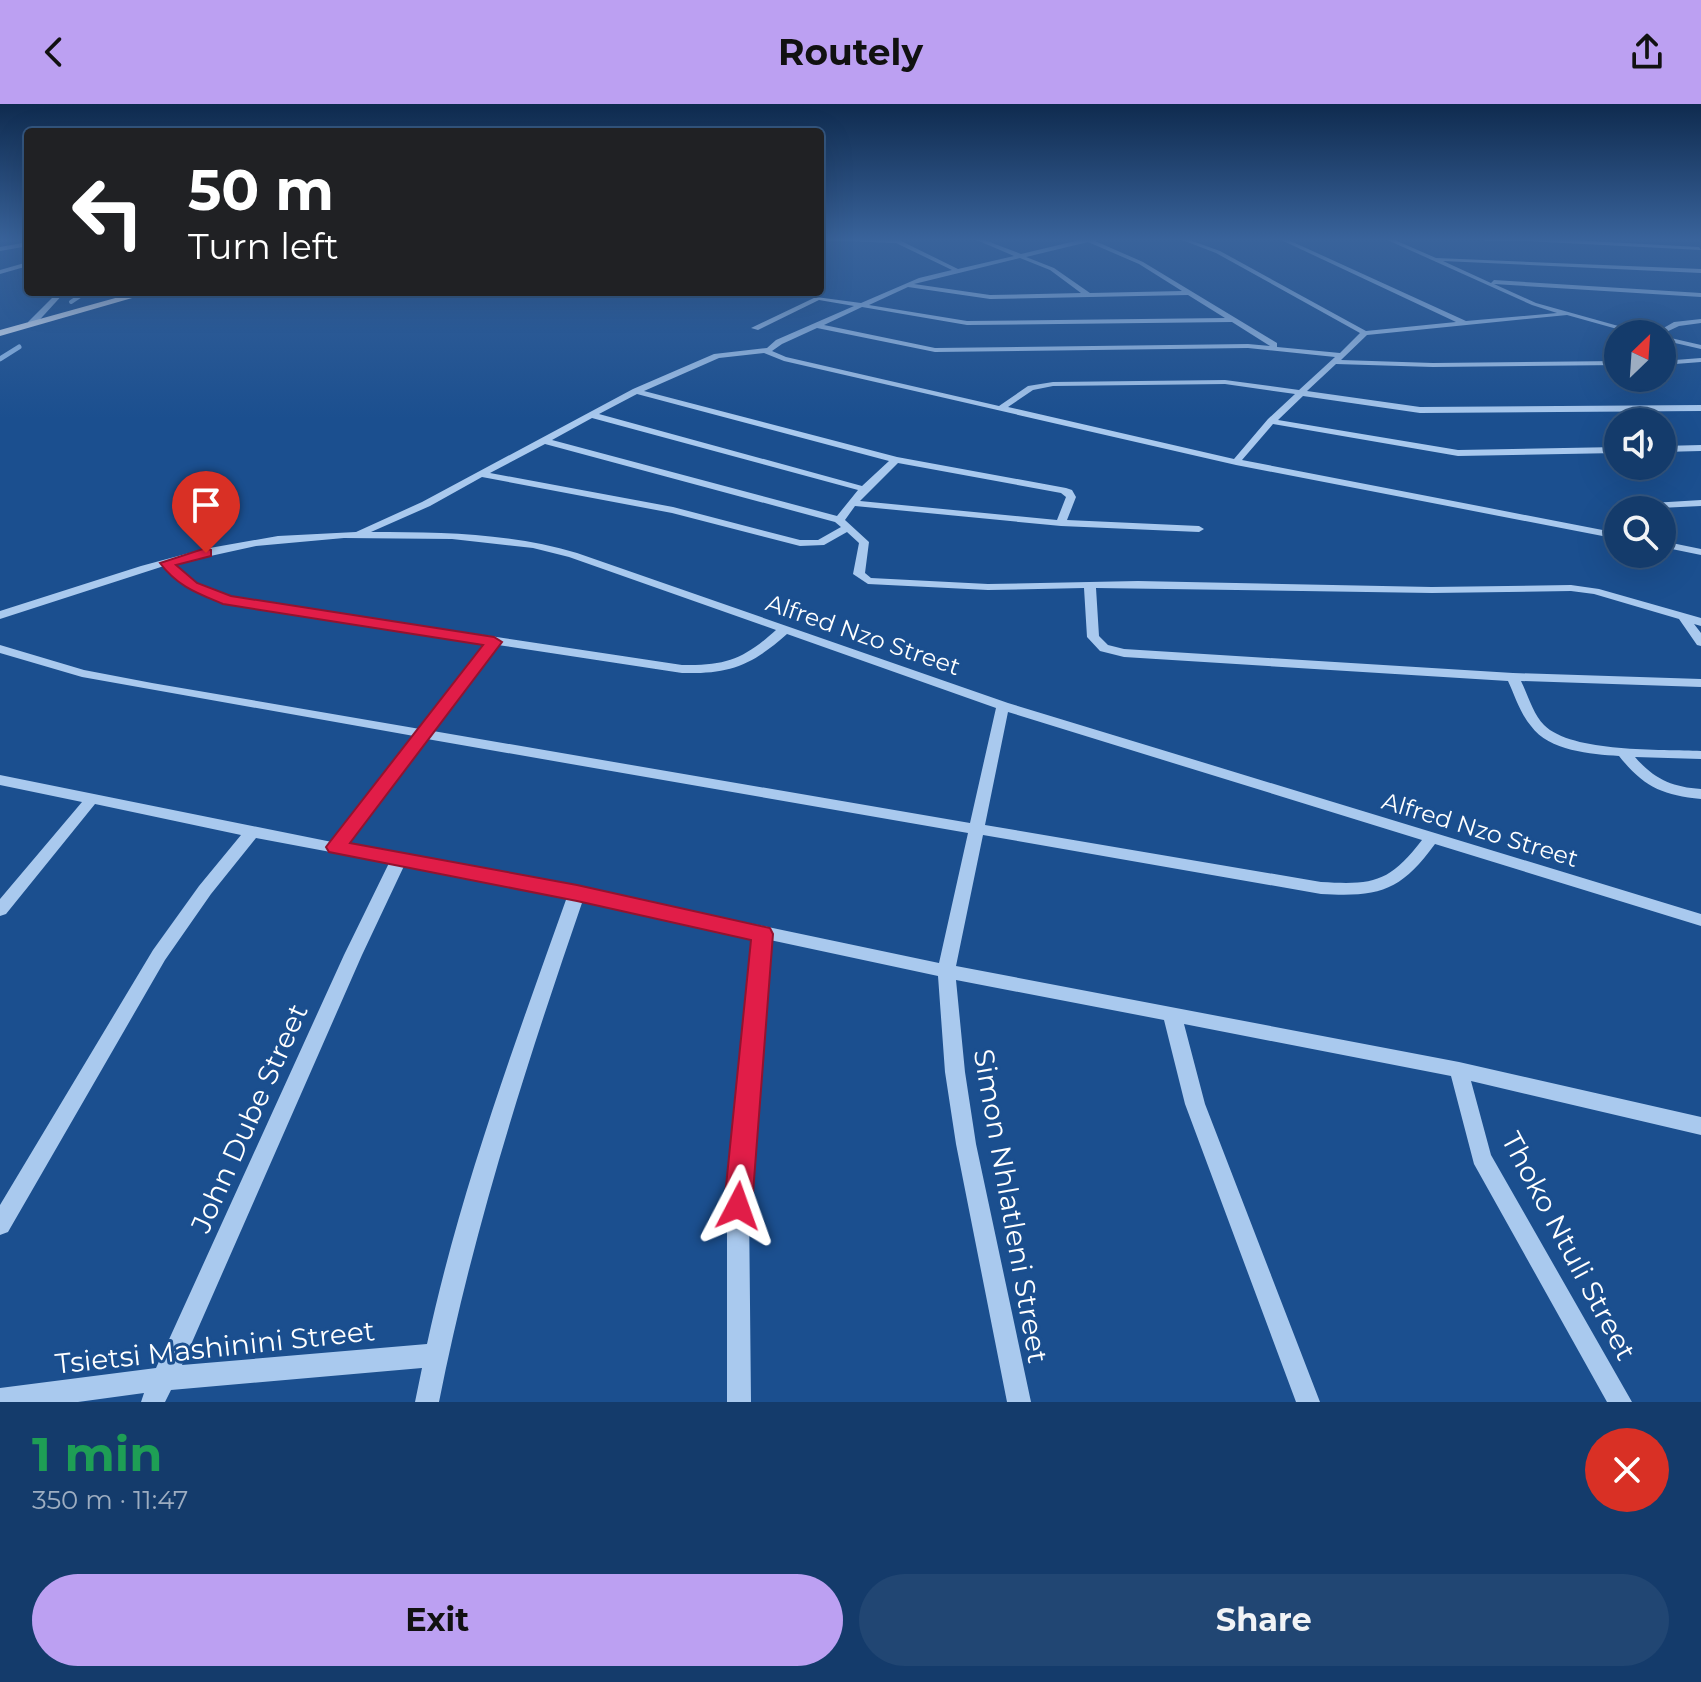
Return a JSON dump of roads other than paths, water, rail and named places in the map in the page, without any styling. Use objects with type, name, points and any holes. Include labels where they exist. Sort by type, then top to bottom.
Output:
[{"type":"main road","points":[[0,333],[124,299]]},
{"type":"street","points":[[31,324],[56,299]]},
{"type":"street","points":[[755,328],[812,299]]},
{"type":"street","points":[[817,299],[967,323],[1231,320]]},
{"type":"street","points":[[353,534],[426,504],[484,475],[636,391],[717,356],[766,350],[874,299]]},
{"type":"street","points":[[1198,299],[1278,347]]},
{"type":"street","points":[[1303,299],[1365,333],[1564,314]]},
{"type":"street","points":[[1411,299],[1464,323]]},
{"type":"street","points":[[1526,299],[1564,314],[1604,324]]},
{"type":"street","points":[[1676,324],[1701,321]]},
{"type":"street","points":[[815,325],[935,350],[1278,347],[1339,359],[1433,365],[1604,363]]},
{"type":"street","points":[[1236,462],[1271,421],[1365,333]]},
{"type":"street","points":[[1676,341],[1701,347]]},
{"type":"street","points":[[766,350],[784,359],[1236,462],[1604,533]]},
{"type":"street","points":[[1676,362],[1701,360]]},
{"type":"street","points":[[1000,409],[1031,388],[1053,384],[1225,382],[1420,410],[1701,408]]},
{"type":"street","points":[[636,391],[896,460],[1069,492],[1071,497],[1061,523]]},
{"type":"street","points":[[591,415],[864,489]]},
{"type":"street","points":[[1271,421],[1458,453],[1604,450]]},
{"type":"street","points":[[545,441],[844,524],[864,542],[859,569],[868,581],[988,587],[1182,584],[1432,590],[1571,588],[1595,591],[1701,622]]},
{"type":"street","points":[[1676,449],[1701,448]]},
{"type":"street","points":[[484,475],[673,510],[800,543],[820,543],[844,524],[864,489],[896,460]]},
{"type":"street","points":[[854,503],[1061,523],[1199,529]]},
{"type":"street","points":[[1676,504],[1701,503]]},
{"type":"street","name":"Alfred Nzo Street","points":[[0,615],[167,563],[262,542],[353,534],[471,535],[541,545],[1003,706],[1701,920]]},
{"type":"street","points":[[1676,547],[1701,552]]},
{"type":"street","points":[[167,563],[177,576],[192,586],[228,600],[682,669],[709,670],[754,658],[783,631]]},
{"type":"street","points":[[1090,586],[1093,637],[1104,648],[1124,653],[1513,677],[1701,683]]},
{"type":"street","points":[[1685,619],[1701,642]]},
{"type":"street","points":[[336,847],[494,642]]},
{"type":"street","points":[[0,649],[82,673],[152,687],[1321,888],[1364,891],[1389,885],[1405,872],[1431,839]]},
{"type":"street","points":[[1513,677],[1538,727],[1552,739],[1576,746],[1701,755]]},
{"type":"street","name":"Simon Nhlatleni Street","points":[[1003,706],[946,971],[955,1072],[966,1144],[1019,1402]]},
{"type":"street","points":[[1622,750],[1643,777],[1655,784],[1701,794]]},
{"type":"street","points":[[0,780],[252,832],[577,893],[946,971],[1459,1070],[1701,1126]]},
{"type":"street","points":[[0,910],[92,799]]},
{"type":"street","points":[[0,1225],[159,955],[205,890],[252,832]]},
{"type":"street","name":"John Dube Street","points":[[153,1402],[399,859]]},
{"type":"street","points":[[427,1402],[473,1204],[515,1068],[577,893]]},
{"type":"street","points":[[739,1402],[738,1206],[762,934]]},
{"type":"street","points":[[1172,1015],[1195,1104],[1308,1402]]},
{"type":"street","name":"Thoko Ntuli Street","points":[[1459,1070],[1481,1157],[1620,1402]]},
{"type":"street","name":"Tsietsi Mashinini Street","points":[[0,1400],[162,1379],[436,1355]]},
{"type":"waterway","points":[[71,302],[76,299]]},
{"type":"waterway","points":[[0,359],[19,347]]}]
